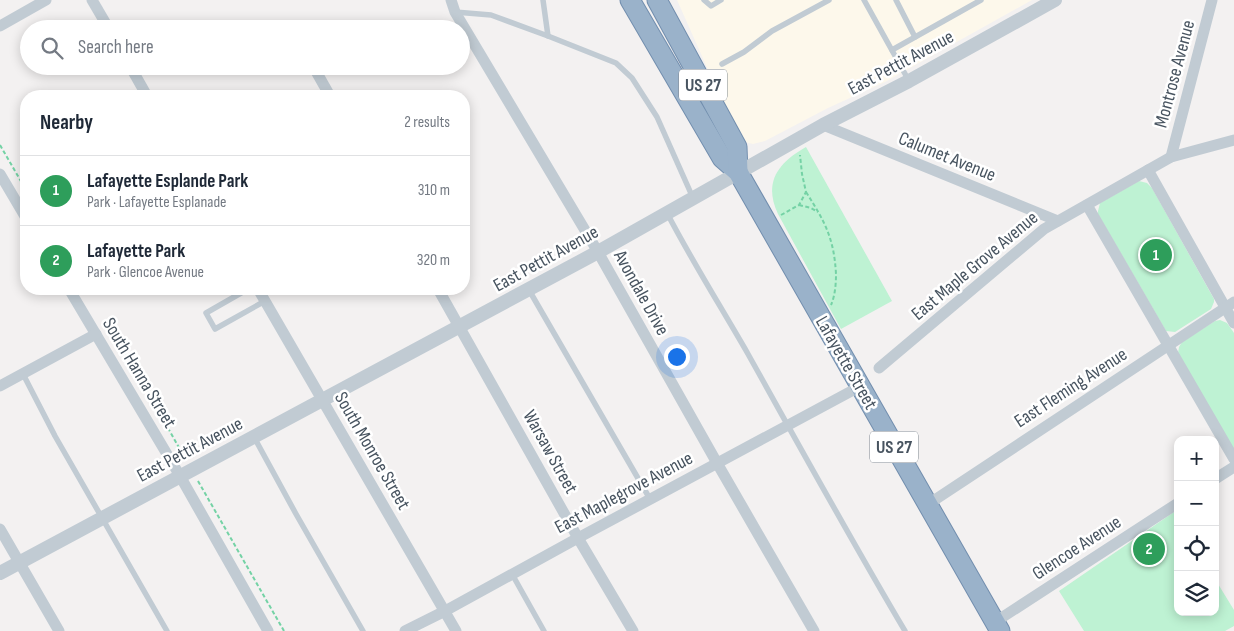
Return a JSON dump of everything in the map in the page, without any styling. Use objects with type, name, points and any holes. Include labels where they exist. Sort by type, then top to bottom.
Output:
[{"type":"highway","name":"Lafayette Street","points":[[630,0],[722,158],[738,172],[997,626]]},
{"type":"highway","name":"Lafayette Street","points":[[657,0],[737,147],[738,172]]},
{"type":"street","points":[[0,26],[30,4],[46,0]]},
{"type":"street","points":[[92,0],[104,20]]},
{"type":"street","name":"Avondale Drive","points":[[451,0],[460,20]]},
{"type":"street","name":"East Pettit Avenue","points":[[0,573],[529,290],[823,125],[908,81],[1055,0]]},
{"type":"street","name":"Montrose Avenue","points":[[1171,157],[1212,0]]},
{"type":"street","name":"Avondale Drive","points":[[470,37],[598,252],[814,631]]},
{"type":"street","points":[[135,75],[144,90]]},
{"type":"street","points":[[318,75],[327,90]]},
{"type":"street","name":"Calumet Avenue","points":[[823,125],[1058,221]]},
{"type":"street","name":"East Maple Grove Avenue","points":[[880,368],[1044,229],[1171,157],[1234,140]]},
{"type":"street","points":[[1148,170],[1230,305],[1234,323]]},
{"type":"street","points":[[0,174],[20,208]]},
{"type":"street","points":[[1087,205],[1234,458]]},
{"type":"street","name":"South Hanna Street","points":[[73,295],[180,476],[268,631]]},
{"type":"street","name":"South Monroe Street","points":[[262,295],[456,631]]},
{"type":"street","name":"Warsaw Street","points":[[441,295],[578,538],[633,631]]},
{"type":"street","name":"East Fleming Avenue","points":[[927,504],[1230,305]]},
{"type":"street","points":[[0,386],[96,334]]},
{"type":"street","name":"East Maplegrove Avenue","points":[[405,631],[859,387]]},
{"type":"street","points":[[1219,476],[1234,466]]},
{"type":"street","name":"Glencoe Avenue","points":[[997,626],[1174,506]]},
{"type":"street","points":[[0,529],[59,631]]},
{"type":"lane","points":[[543,0],[548,36]]},
{"type":"lane","points":[[704,0],[711,6],[721,0]]},
{"type":"lane","points":[[722,64],[744,52],[772,31],[829,0]]},
{"type":"lane","points":[[864,0],[908,81]]},
{"type":"lane","points":[[896,0],[915,37]]},
{"type":"lane","points":[[892,50],[981,0]]},
{"type":"lane","points":[[455,12],[491,16],[616,63],[632,78],[657,117],[693,198]]},
{"type":"lane","points":[[667,213],[905,631]]},
{"type":"lane","points":[[529,290],[650,499]]},
{"type":"lane","points":[[238,295],[206,314],[214,329],[265,301]]},
{"type":"lane","points":[[23,374],[55,436],[166,631]]},
{"type":"lane","points":[[254,437],[363,631]]},
{"type":"lane","points":[[512,574],[544,631]]},
{"type":"path","points":[[0,145],[20,180]]},
{"type":"path","points":[[800,155],[806,192],[820,214],[832,241],[836,281],[831,306]]},
{"type":"path","points":[[781,215],[799,205],[806,192]]},
{"type":"path","points":[[799,205],[811,208],[820,214]]},
{"type":"shaded area","points":[[677,0],[1032,0],[885,82],[828,108],[765,141],[753,144],[744,142],[737,135]]},
{"type":"green space","points":[[806,147],[892,301],[841,329],[778,214],[774,203],[772,192],[776,174],[788,160]]},
{"type":"green space","points":[[1139,181],[1147,183],[1152,188],[1214,299],[1211,309],[1175,332],[1166,331],[1098,214],[1100,203]]},
{"type":"green space","points":[[1220,320],[1227,323],[1234,333],[1234,451],[1178,353],[1182,342],[1215,321]]},
{"type":"green space","points":[[1174,512],[1174,616],[1219,616],[1219,586],[1234,610],[1234,626],[1225,631],[1084,631],[1059,591]]},
{"type":"place","name":"Lafayette Esplande Park","points":[[1156,255]]},
{"type":"place","name":"Lafayette Park","points":[[1149,549]]}]
